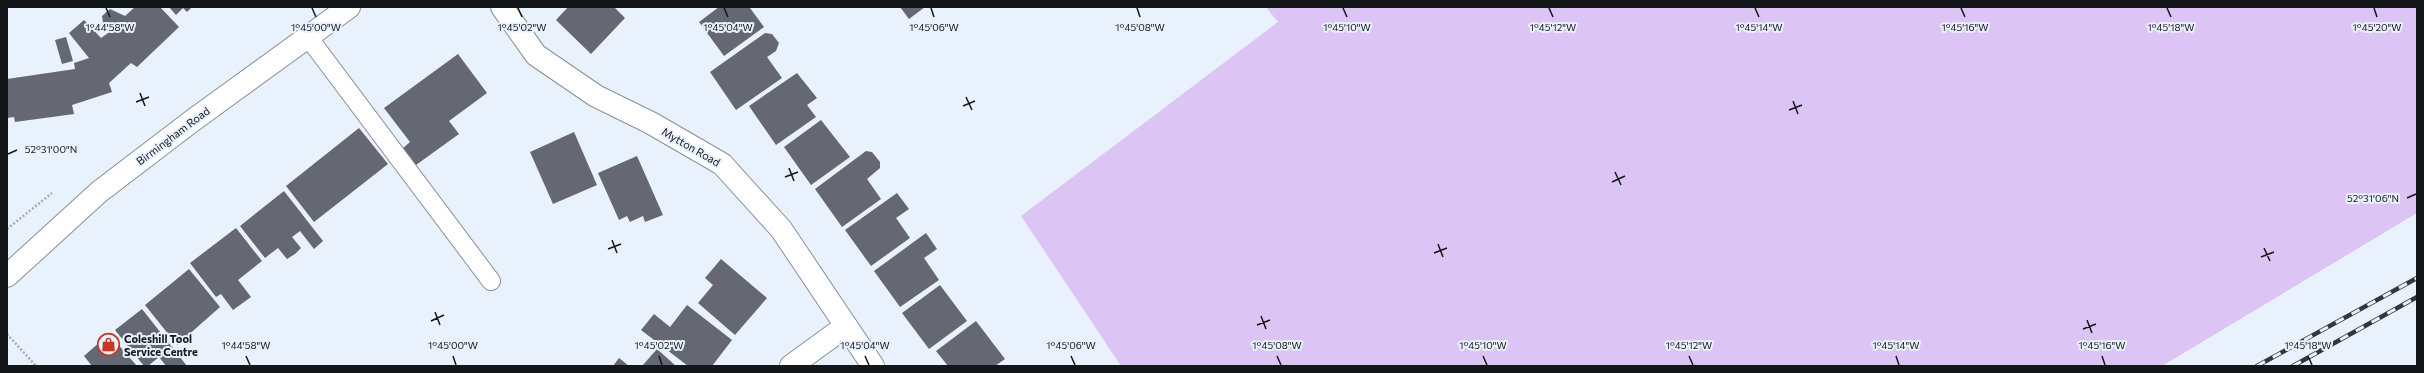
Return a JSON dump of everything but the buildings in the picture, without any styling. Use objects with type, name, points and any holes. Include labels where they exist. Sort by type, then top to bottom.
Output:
[{"type":"street","name":"Birmingham Road","points":[[10,267],[99,192],[192,121],[349,7]]},
{"type":"street","name":"Mytton Road","points":[[502,7],[536,55],[596,96],[651,123],[722,164],[781,229],[873,366]]},
{"type":"street","points":[[791,366],[846,326]]},
{"type":"lane","points":[[308,37],[491,281]]},
{"type":"path","points":[[7,334],[36,366]]},
{"type":"shaded area","points":[[1266,7],[2417,7],[2417,213],[2162,366],[1121,366],[1021,216],[1278,22]]},
{"type":"railway","points":[[2257,366],[2417,278]]},
{"type":"railway","points":[[2293,366],[2417,297]]},
{"type":"place","name":"Coleshill Tool Service Centre","points":[[108,345]]}]
